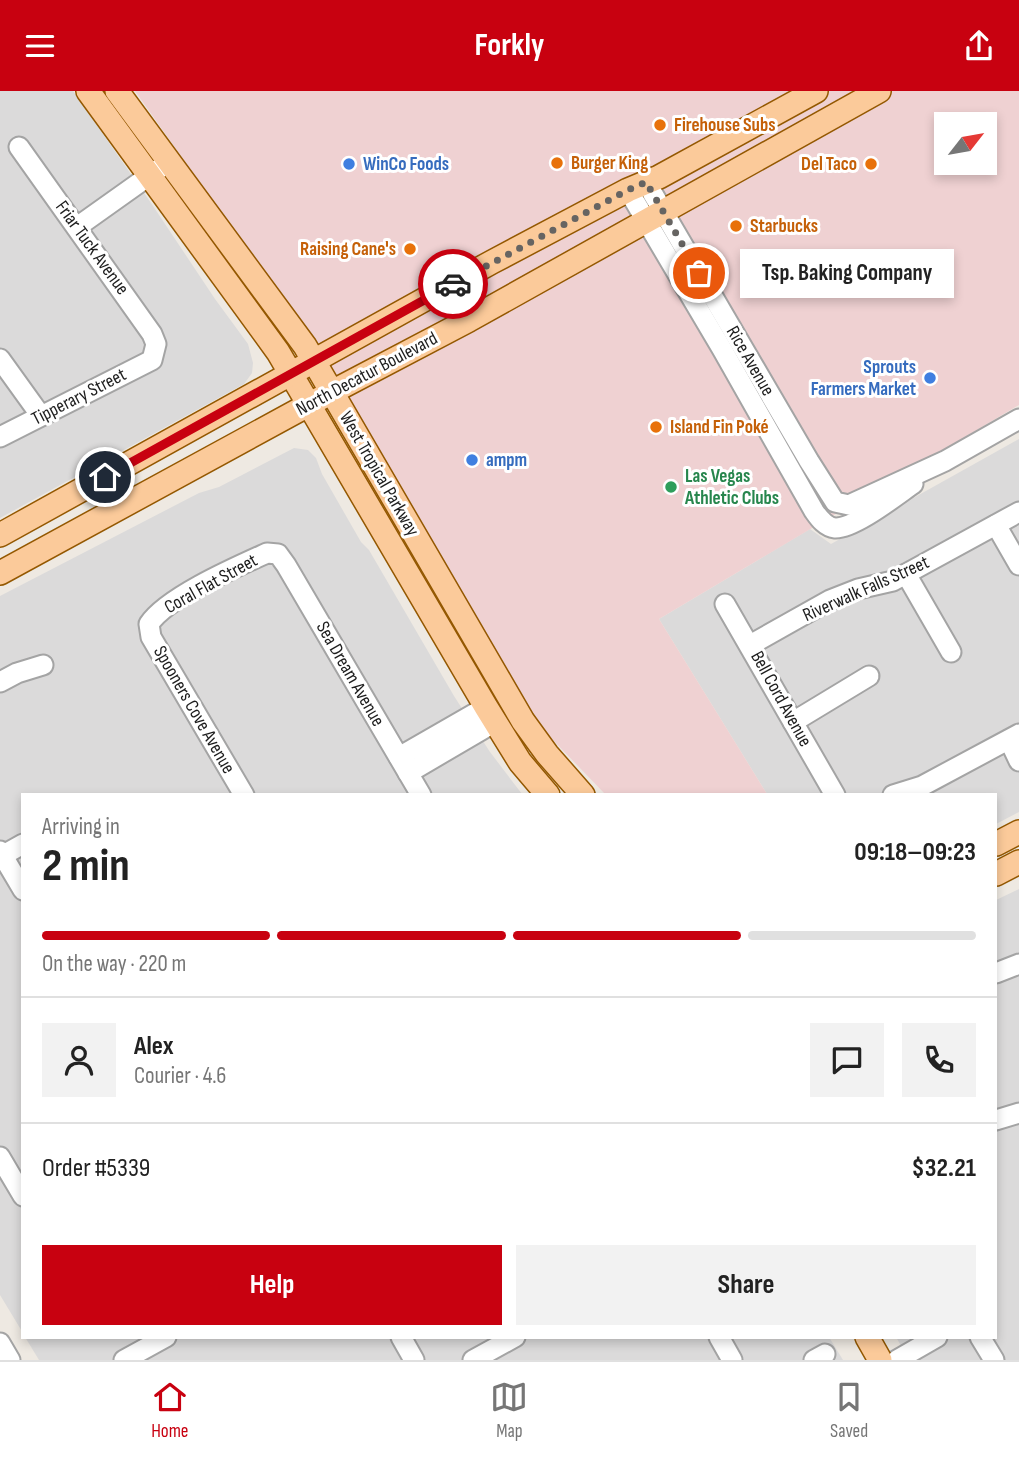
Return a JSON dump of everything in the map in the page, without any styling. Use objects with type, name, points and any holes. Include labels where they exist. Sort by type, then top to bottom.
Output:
[{"type":"main road","name":"West Tropical Parkway","points":[[88,91],[278,352],[520,762],[546,793]]},
{"type":"main road","name":"West Tropical Parkway","points":[[117,91],[288,320],[512,701],[547,754],[581,793]]},
{"type":"main road","name":"North Decatur Boulevard","points":[[0,535],[314,361],[816,91]]},
{"type":"main road","name":"North Decatur Boulevard","points":[[0,573],[469,320],[879,91]]},
{"type":"main road","points":[[997,843],[1019,832]]},
{"type":"main road","points":[[997,873],[1019,862]]},
{"type":"main road","points":[[868,1339],[880,1360]]},
{"type":"street","name":"Friar Tuck Avenue","points":[[19,146],[152,334],[156,344],[155,354]]},
{"type":"street","points":[[77,227],[169,161]]},
{"type":"street","name":"Rice Avenue","points":[[637,186],[730,345],[814,511]]},
{"type":"street","name":"Rice Avenue","points":[[730,345],[785,421],[835,502],[849,505],[945,461]]},
{"type":"street","name":"Tipperary Street","points":[[0,437],[143,365],[152,360],[155,354]]},
{"type":"street","points":[[0,359],[41,417]]},
{"type":"street","points":[[785,421],[817,504],[814,511],[826,525],[835,528],[879,508],[945,461],[1019,419]]},
{"type":"street","name":"Riverwalk Falls Street","points":[[750,645],[837,597],[893,581],[1019,512]]},
{"type":"street","points":[[996,525],[1019,565]]},
{"type":"street","name":"Coral Flat Street","points":[[149,624],[164,608],[204,585],[267,553],[278,554]]},
{"type":"street","name":"Sea Dream Avenue","points":[[278,554],[420,793]]},
{"type":"street","points":[[906,574],[951,652]]},
{"type":"street","name":"Bell Cord Avenue","points":[[725,604],[834,793]]},
{"type":"street","name":"Spooners Cove Avenue","points":[[149,624],[151,637],[243,793]]},
{"type":"street","points":[[0,682],[17,673],[43,665]]},
{"type":"street","points":[[793,722],[869,676]]},
{"type":"street","points":[[403,765],[512,701]]},
{"type":"street","points":[[899,793],[922,786],[1014,737],[1019,761]]},
{"type":"street","points":[[21,845],[1,855],[21,887]]},
{"type":"street","points":[[997,973],[1019,964]]},
{"type":"street","points":[[997,1120],[1019,1113]]},
{"type":"street","points":[[0,1157],[21,1193]]},
{"type":"street","points":[[124,1360],[162,1339]]},
{"type":"street","points":[[402,1339],[414,1360]]},
{"type":"street","points":[[473,1360],[511,1339]]},
{"type":"street","points":[[720,1339],[732,1360]]},
{"type":"street","points":[[897,1360],[934,1339]]},
{"type":"street","points":[[981,1339],[994,1360]]},
{"type":"street","points":[[0,1343],[10,1360]]},
{"type":"shaded area","points":[[0,91],[73,91],[248,344],[253,363],[252,373],[244,384],[0,518]]},
{"type":"shaded area","points":[[135,91],[1019,91],[1019,405],[659,619],[766,793],[604,793],[527,709],[301,326]]},
{"type":"shaded area","points":[[1019,439],[1019,812],[997,823],[997,793],[766,793],[659,619],[810,529],[831,544]]},
{"type":"shaded area","points":[[294,448],[308,450],[316,458],[322,474],[361,542],[369,550],[454,696],[490,752],[521,793],[21,793],[21,1330],[0,1295],[0,596],[199,493],[219,487]]},
{"type":"shaded area","points":[[1019,889],[1019,1360],[909,1360],[897,1339],[997,1339],[997,900]]},
{"type":"shaded area","points":[[26,1339],[830,1339],[843,1360],[39,1360]]},
{"type":"way so far","points":[[453,284],[646,182],[699,273]]},
{"type":"place","name":"Firehouse Subs","points":[[660,125]]},
{"type":"place","name":"Burger King","points":[[557,163]]},
{"type":"place","name":"WinCo Foods","points":[[349,164]]},
{"type":"place","name":"Del Taco","points":[[871,164]]},
{"type":"place","name":"Starbucks","points":[[736,226]]},
{"type":"place","name":"Raising Cane's","points":[[410,249]]},
{"type":"place","name":"Tsp. Baking Company","points":[[699,273]]},
{"type":"place","name":"Sprouts Farmers Market","points":[[930,378]]},
{"type":"place","name":"Island Fin Poké","points":[[656,427]]},
{"type":"place","name":"ampm","points":[[472,460]]},
{"type":"place","name":"Las Vegas Athletic Clubs","points":[[671,487]]},
{"type":"route","points":[[105,477],[453,284]]}]
